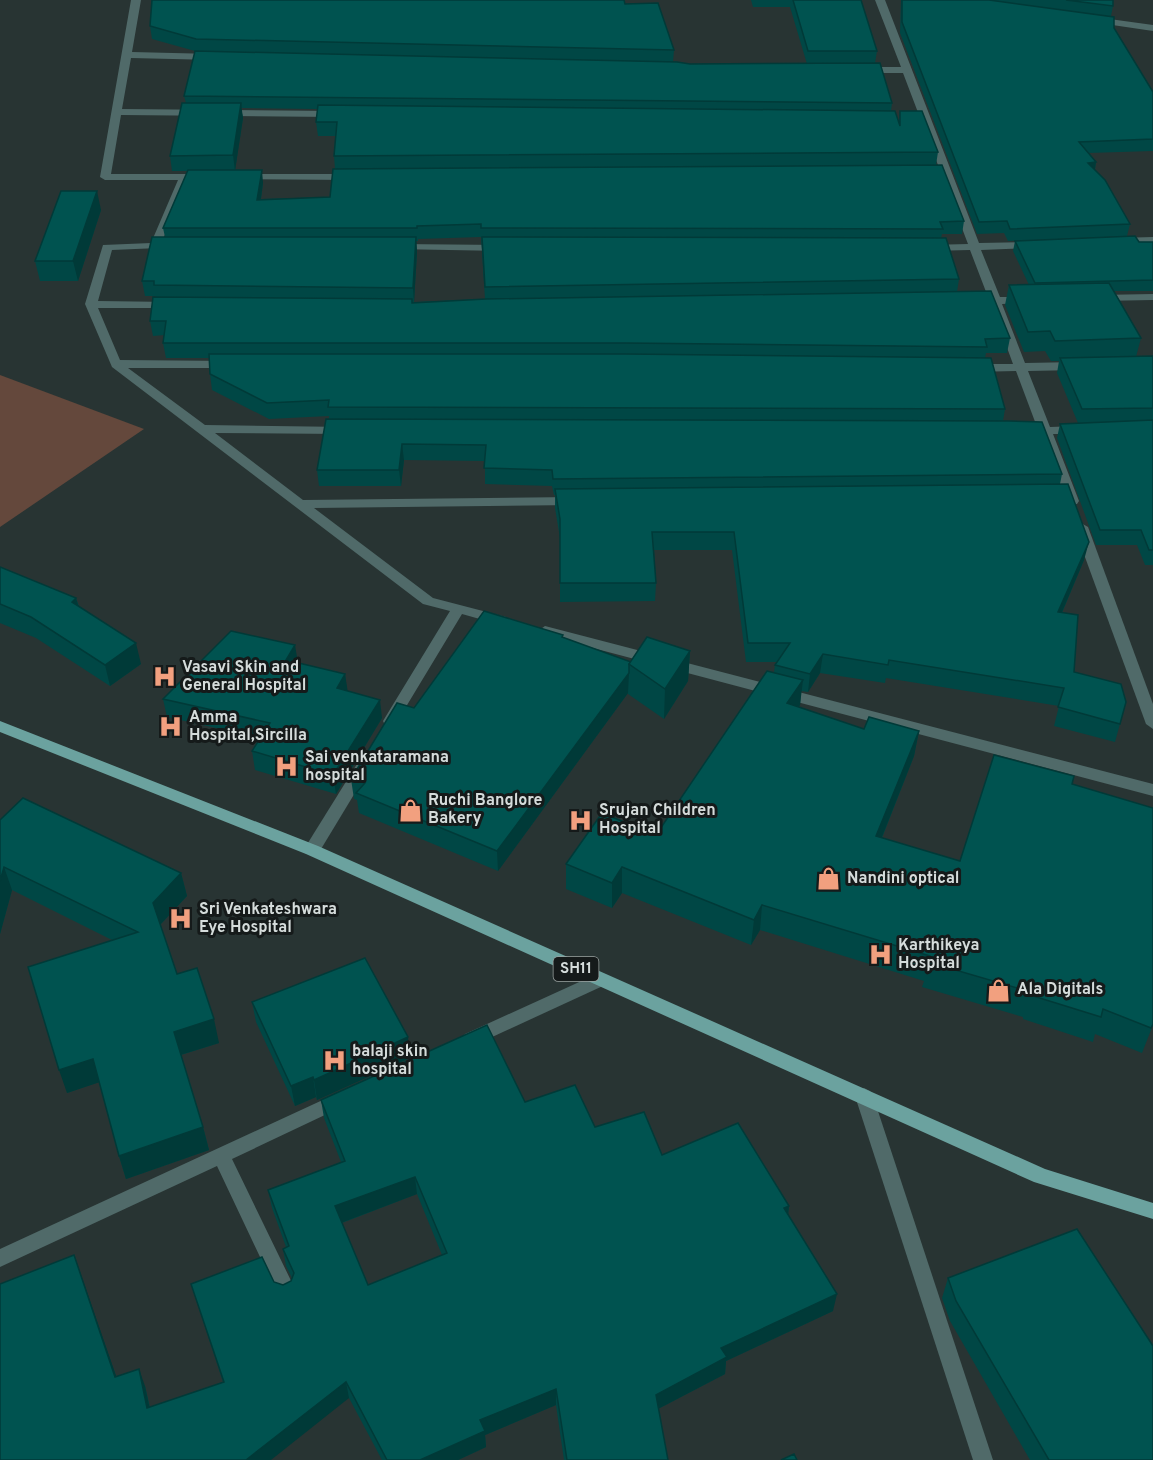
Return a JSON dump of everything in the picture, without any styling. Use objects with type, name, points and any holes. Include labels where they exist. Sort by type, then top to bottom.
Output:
[{"type":"main road","name":"SH11","points":[[0,726],[312,850],[1041,1176],[1153,1211]]},
{"type":"street","points":[[880,0],[906,70],[920,120],[939,172],[974,247],[995,301],[1044,431],[1064,496],[1153,724]]},
{"type":"street","points":[[147,4],[136,2],[105,177],[208,177]]},
{"type":"street","points":[[1083,19],[1153,28]]},
{"type":"street","points":[[125,55],[221,57]]},
{"type":"street","points":[[848,70],[906,70]]},
{"type":"street","points":[[116,112],[348,114]]},
{"type":"street","points":[[185,177],[161,246],[107,247],[91,304],[116,364],[205,429],[428,601],[1153,790]]},
{"type":"street","points":[[232,177],[363,177]]},
{"type":"street","points":[[1105,242],[1153,240]]},
{"type":"street","points":[[914,248],[1046,244]]},
{"type":"street","points":[[391,247],[510,248]]},
{"type":"street","points":[[1085,299],[1153,297]]},
{"type":"street","points":[[959,302],[1040,300]]},
{"type":"street","points":[[91,304],[186,305]]},
{"type":"street","points":[[116,364],[247,363]]},
{"type":"street","points":[[960,367],[1087,366]]},
{"type":"street","points":[[205,429],[360,430]]},
{"type":"street","points":[[1008,431],[1088,430]]},
{"type":"street","points":[[303,504],[591,501]]},
{"type":"street","points":[[379,739],[458,609]]},
{"type":"street","points":[[312,850],[367,759]]},
{"type":"street","points":[[459,1045],[599,980]]},
{"type":"street","points":[[0,1258],[362,1090]]},
{"type":"street","points":[[864,1096],[983,1460]]},
{"type":"street","points":[[221,1155],[286,1291]]},
{"type":"shaded area","points":[[0,375],[144,429],[0,527]]},
{"type":"building","points":[[152,0],[624,0],[625,4],[658,3],[674,50],[196,39],[150,26]]},
{"type":"building","points":[[793,0],[861,0],[877,51],[808,51]]},
{"type":"building","points":[[902,0],[989,0],[1114,17],[1114,28],[1153,92],[1153,139],[1079,142],[1096,162],[1088,163],[1105,180],[1130,224],[1010,229],[1007,221],[979,222],[902,22]]},
{"type":"building","points":[[1066,0],[1113,0],[1113,6]]},
{"type":"building","points":[[195,51],[690,64],[880,63],[892,103],[184,96]]},
{"type":"building","points":[[182,103],[241,103],[233,155],[170,156]]},
{"type":"building","points":[[318,105],[895,111],[900,126],[900,111],[922,111],[938,152],[334,156],[337,122],[316,122]]},
{"type":"building","points":[[942,165],[964,221],[940,222],[943,229],[481,228],[481,224],[417,226],[417,228],[163,228],[188,170],[262,170],[257,200],[330,197],[333,169]]},
{"type":"building","points":[[61,191],[97,191],[73,261],[35,261]]},
{"type":"building","points":[[1135,236],[1139,242],[1153,242],[1153,280],[1035,283],[1015,241]]},
{"type":"building","points":[[152,237],[416,237],[413,288],[154,285],[154,281],[142,281]]},
{"type":"building","points":[[482,237],[946,238],[959,279],[485,287]]},
{"type":"building","points":[[1109,283],[1141,338],[1055,341],[1050,331],[1028,332],[1009,285]]},
{"type":"building","points":[[991,291],[1010,338],[985,339],[987,347],[626,343],[163,343],[166,321],[150,321],[153,297],[412,299],[412,303],[486,299]]},
{"type":"building","points":[[209,354],[626,354],[991,358],[1005,409],[328,407],[329,400],[267,403],[210,374]]},
{"type":"building","points":[[1153,356],[1153,408],[1082,409],[1060,358]]},
{"type":"building","points":[[326,419],[1042,422],[1062,474],[553,479],[552,470],[484,468],[486,445],[402,444],[399,470],[317,470]]},
{"type":"building","points":[[1153,420],[1153,550],[1149,550],[1141,530],[1100,530],[1060,424]]},
{"type":"building","points":[[1068,484],[1089,542],[1058,612],[1078,615],[1074,672],[1121,684],[1126,702],[1120,724],[1058,707],[1064,688],[889,660],[888,665],[823,654],[810,674],[775,665],[790,643],[748,643],[734,532],[652,532],[656,583],[560,583],[560,519],[555,489]]},
{"type":"building","points":[[0,567],[76,598],[72,602],[136,643],[105,665],[31,617],[0,604]]},
{"type":"building","points":[[484,611],[563,635],[562,637],[631,662],[629,673],[497,851],[356,793],[365,783],[351,779],[397,703],[414,708]]},
{"type":"building","points":[[231,631],[295,645],[286,660],[345,674],[337,688],[380,700],[333,775],[252,751],[270,723],[163,699]]},
{"type":"building","points":[[647,637],[690,651],[665,689],[629,664]]},
{"type":"building","points":[[767,671],[803,680],[787,703],[864,729],[869,717],[919,731],[876,836],[960,861],[994,755],[1074,776],[1072,784],[1153,808],[1153,1024],[1151,1028],[1103,1009],[1101,1017],[1030,995],[1031,992],[928,962],[930,956],[762,905],[754,920],[622,867],[612,883],[566,864],[602,813],[656,835]]},
{"type":"building","points":[[23,798],[181,873],[153,903],[177,974],[197,968],[214,1019],[174,1032],[203,1127],[119,1156],[93,1059],[59,1070],[28,967],[138,932],[4,867],[0,881],[0,820]]},
{"type":"building","points":[[365,958],[408,1037],[314,1080],[313,1077],[291,1086],[252,1002]]},
{"type":"building","points":[[487,1025],[525,1102],[575,1085],[595,1127],[644,1112],[662,1155],[738,1123],[789,1206],[784,1208],[837,1294],[721,1348],[727,1357],[656,1395],[668,1460],[567,1460],[556,1389],[480,1420],[485,1431],[420,1460],[387,1460],[346,1382],[246,1460],[0,1460],[0,1284],[74,1255],[115,1377],[139,1369],[147,1408],[224,1382],[191,1284],[262,1257],[274,1282],[283,1285],[291,1281],[294,1273],[283,1249],[289,1246],[268,1190],[345,1161],[321,1100]],"holes":[[[415,1177],[447,1253],[368,1285],[335,1206]]]},
{"type":"building","points":[[1077,1229],[1153,1346],[1153,1460],[1049,1460],[956,1301],[948,1278]]},
{"type":"building","points":[[794,1454],[797,1460],[781,1460]]},
{"type":"place","name":"Vasavi Skin and General Hospital","points":[[164,677]]},
{"type":"place","name":"Amma Hospital,Sircilla","points":[[171,727]]},
{"type":"place","name":"Sai venkataramana hospital","points":[[287,767]]},
{"type":"place","name":"Ruchi Banglore Bakery","points":[[410,810]]},
{"type":"place","name":"Srujan Children Hospital","points":[[581,820]]},
{"type":"place","name":"Nandini optical","points":[[829,879]]},
{"type":"place","name":"Sri Venkateshwara Eye Hospital","points":[[181,919]]},
{"type":"place","name":"Karthikeya Hospital","points":[[880,955]]},
{"type":"place","name":"Ala Digitals","points":[[999,990]]},
{"type":"place","name":"balaji skin hospital","points":[[334,1061]]}]
